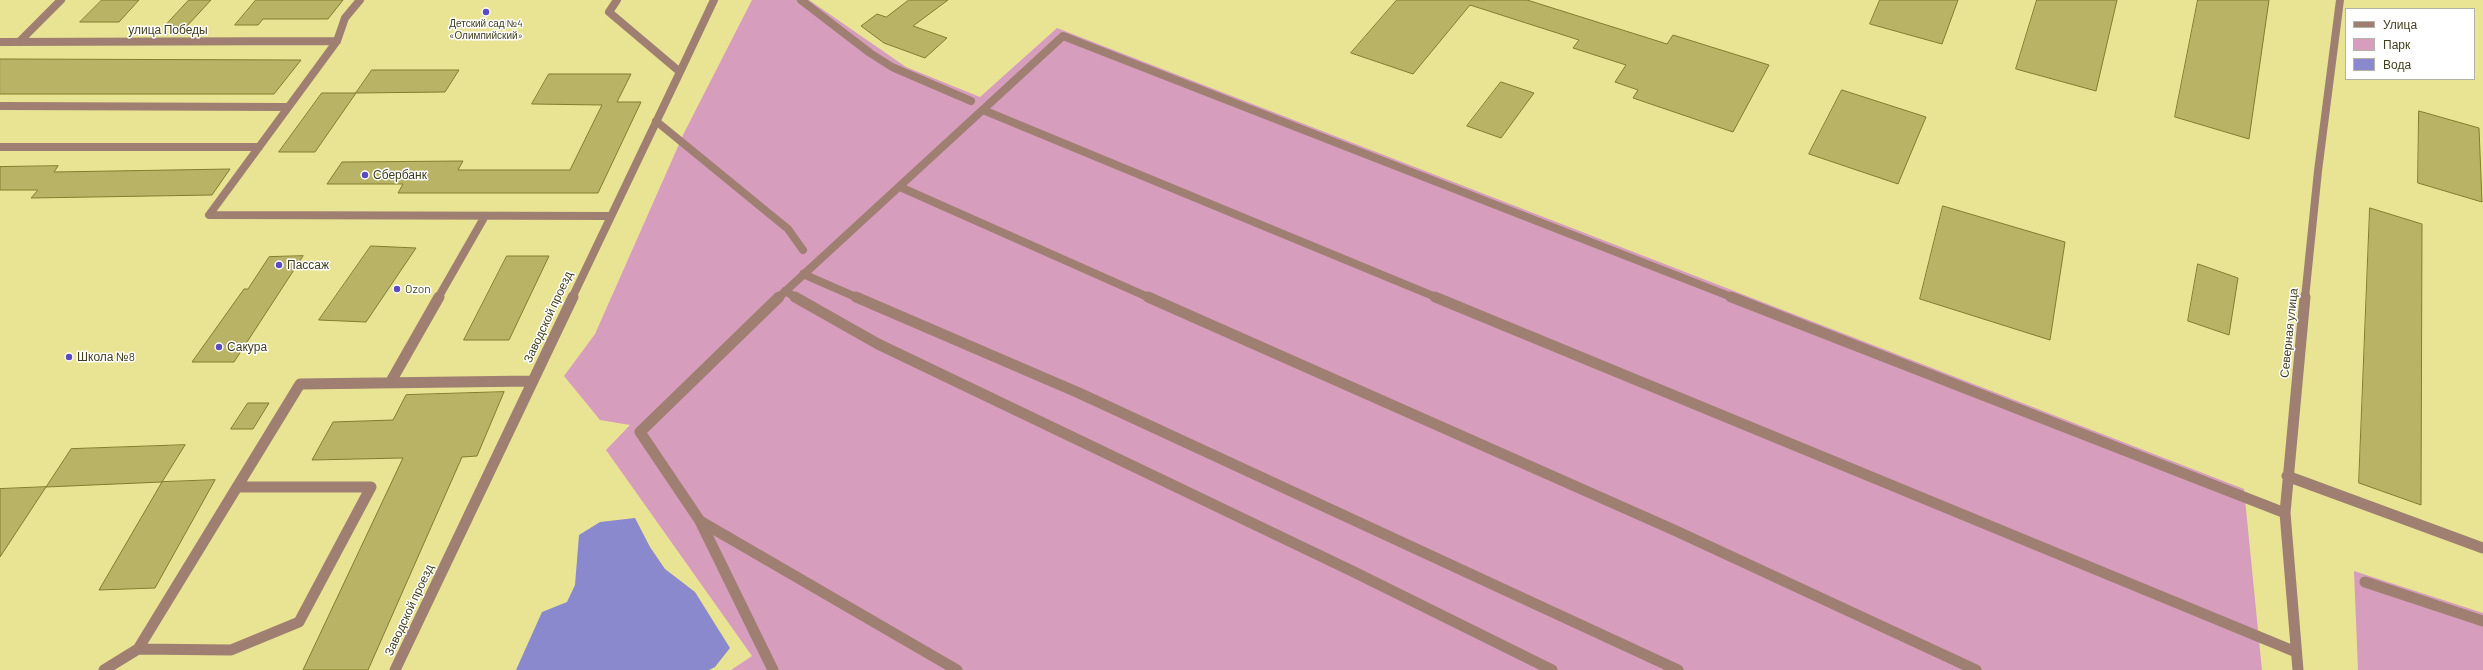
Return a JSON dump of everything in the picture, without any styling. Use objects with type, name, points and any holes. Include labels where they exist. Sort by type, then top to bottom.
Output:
[{"type":"street","points":[[19,42],[61,0]]},
{"type":"street","points":[[360,0],[346,18],[337,41],[287,107],[210,215],[610,216]]},
{"type":"street","points":[[617,0],[609,12],[680,72]]},
{"type":"street","name":"Заводской проезд","points":[[395,670],[714,0]]},
{"type":"street","points":[[801,0],[870,53],[892,67],[971,101]]},
{"type":"street","name":"Северная улица","points":[[2298,670],[2285,513],[2318,171],[2340,0]]},
{"type":"street","points":[[773,670],[700,520],[640,432],[803,274],[900,187],[1063,36],[2285,513]]},
{"type":"street","name":"улица Победы","points":[[0,42],[337,41]]},
{"type":"street","points":[[0,106],[287,107]]},
{"type":"street","points":[[983,110],[2296,652]]},
{"type":"street","points":[[656,121],[788,229],[803,250]]},
{"type":"street","points":[[0,146],[259,147]]},
{"type":"street","points":[[900,187],[1674,530],[1976,670]]},
{"type":"street","points":[[390,383],[485,216]]},
{"type":"street","points":[[803,274],[1078,393],[1678,670]]},
{"type":"street","points":[[785,291],[878,344],[1148,475],[1352,571],[1552,670]]},
{"type":"street","points":[[104,670],[138,649],[300,384],[532,381]]},
{"type":"street","points":[[2288,476],[2483,548]]},
{"type":"street","points":[[138,649],[231,650],[299,622],[371,487],[237,487]]},
{"type":"street","points":[[700,520],[957,670]]},
{"type":"street","points":[[2365,582],[2483,621]]},
{"type":"green space","points":[[752,0],[809,0],[906,67],[980,97],[1057,28],[2244,489],[2262,670],[731,670],[752,656],[606,450],[630,425],[600,420],[564,376],[595,334],[684,133]]},
{"type":"green space","points":[[2354,571],[2483,613],[2483,670],[2358,670]]},
{"type":"water","points":[[635,518],[650,547],[665,569],[695,592],[730,648],[715,667],[709,670],[516,670],[542,612],[567,602],[575,585],[579,535],[600,522]]},
{"type":"building","points":[[102,0],[139,0],[119,22],[80,22]]},
{"type":"building","points":[[189,0],[211,0],[187,26],[165,26]]},
{"type":"building","points":[[256,0],[343,0],[328,19],[263,19],[258,25],[235,25]]},
{"type":"building","points":[[909,0],[948,0],[913,26],[947,38],[925,58],[884,43],[861,26],[877,14],[886,17]]},
{"type":"building","points":[[1397,0],[1527,0],[1667,44],[1673,35],[1769,65],[1733,132],[1633,98],[1638,90],[1615,82],[1626,65],[1573,48],[1579,40],[1470,5],[1413,74],[1351,53]]},
{"type":"building","points":[[1880,0],[1958,0],[1942,44],[1870,24]]},
{"type":"building","points":[[2037,0],[2117,0],[2096,91],[2016,69]]},
{"type":"building","points":[[2198,0],[2269,0],[2249,139],[2175,117]]},
{"type":"building","points":[[0,59],[301,60],[274,94],[0,94]]},
{"type":"building","points":[[372,70],[459,70],[445,92],[356,93]]},
{"type":"building","points":[[549,74],[631,74],[617,102],[641,102],[598,193],[398,193],[403,184],[327,184],[342,162],[463,161],[458,170],[570,170],[602,105],[532,104]]},
{"type":"building","points":[[1501,82],[1534,93],[1501,138],[1467,126]]},
{"type":"building","points":[[1842,90],[1926,117],[1898,184],[1809,154]]},
{"type":"building","points":[[322,93],[356,93],[315,152],[279,152]]},
{"type":"building","points":[[2419,111],[2479,128],[2482,202],[2418,183]]},
{"type":"building","points":[[58,166],[54,172],[230,169],[212,195],[31,198],[38,190],[0,190],[0,167]]},
{"type":"building","points":[[1943,206],[2065,242],[2050,340],[1920,299]]},
{"type":"building","points":[[2370,208],[2422,224],[2421,505],[2359,483]]},
{"type":"building","points":[[371,246],[416,248],[366,322],[319,320]]},
{"type":"building","points":[[303,256],[234,362],[192,362],[244,289],[248,289],[269,257]]},
{"type":"building","points":[[507,256],[549,256],[509,340],[464,340]]},
{"type":"building","points":[[2198,264],[2238,278],[2229,335],[2188,321]]},
{"type":"building","points":[[504,392],[477,456],[462,457],[368,670],[303,670],[403,458],[312,460],[333,422],[393,420],[406,395]]},
{"type":"building","points":[[248,403],[269,403],[253,429],[231,429]]},
{"type":"building","points":[[185,445],[162,482],[46,487],[71,449]]},
{"type":"building","points":[[215,480],[155,588],[99,590],[162,482]]},
{"type":"building","points":[[46,487],[0,557],[0,489]]},
{"type":"place","name":"Детский сад №4 «Олимпийский»","points":[[486,12]]},
{"type":"place","name":"Сбербанк","points":[[365,175]]},
{"type":"place","name":"Пассаж","points":[[279,265]]},
{"type":"place","name":"Ozon","points":[[397,289]]},
{"type":"place","name":"Сакура","points":[[219,347]]},
{"type":"place","name":"Школа №8","points":[[69,357]]}]
